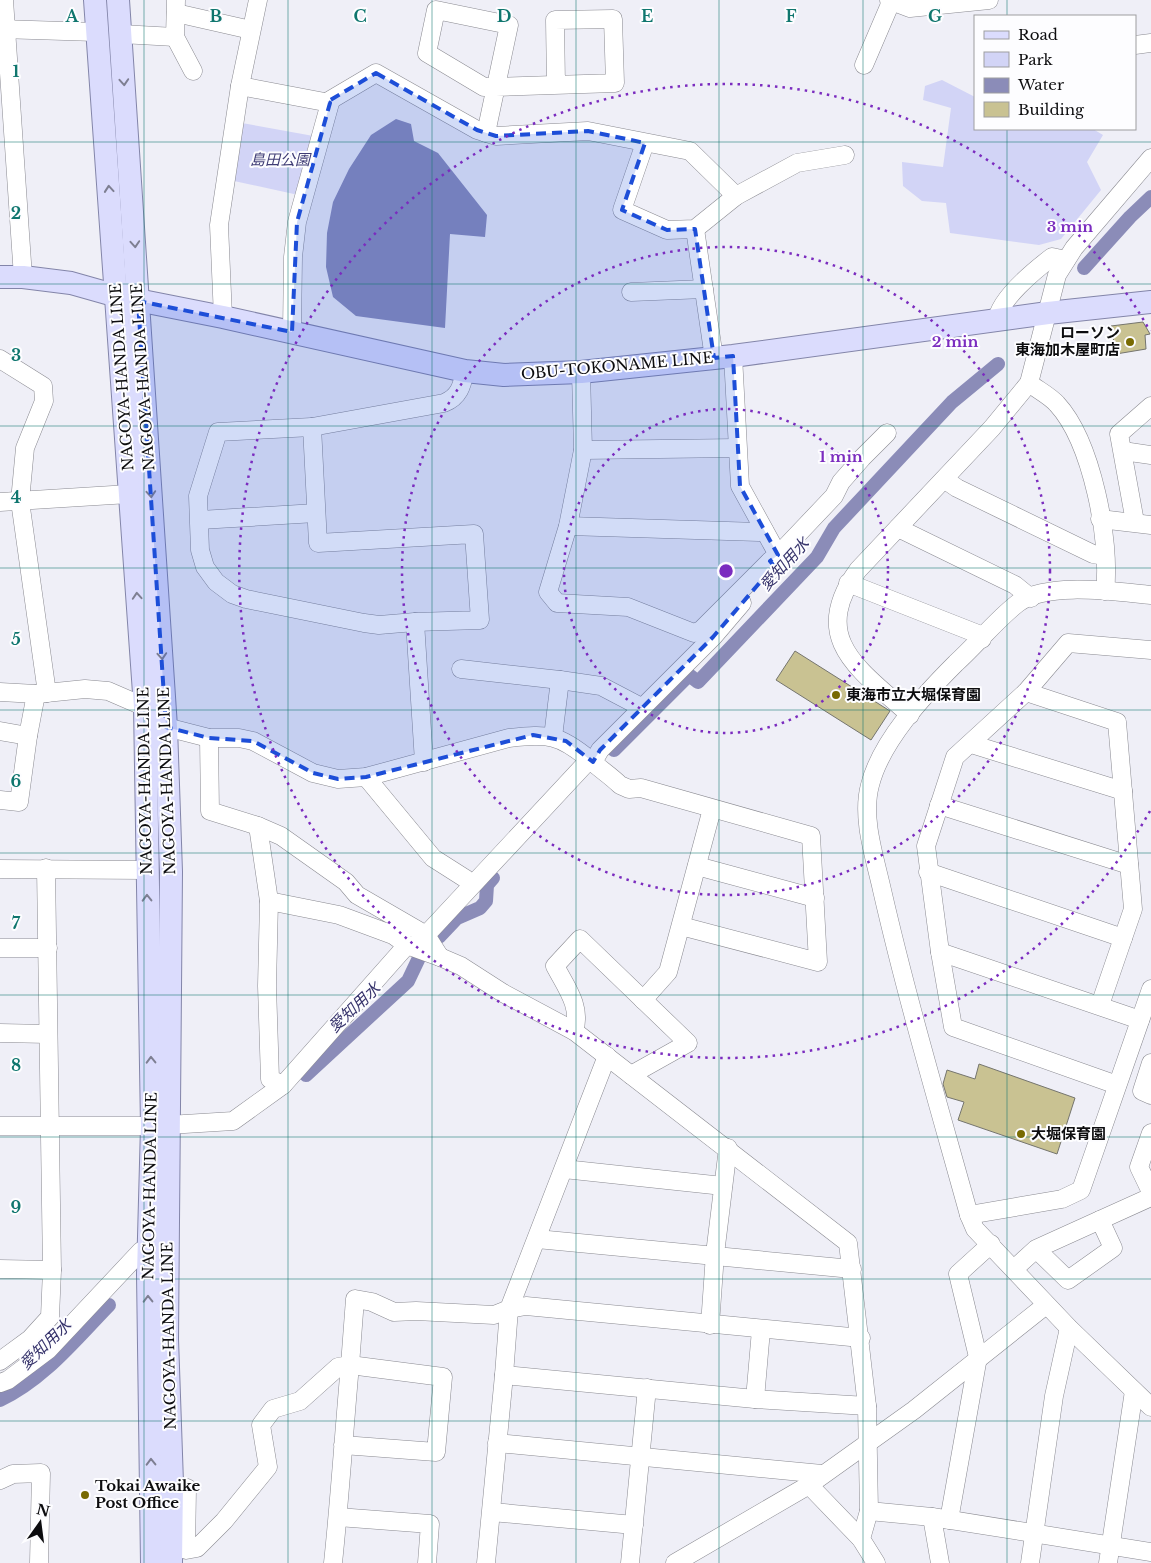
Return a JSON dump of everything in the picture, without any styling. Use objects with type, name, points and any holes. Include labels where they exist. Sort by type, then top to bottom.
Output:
[{"type":"main road","name":"NAGOYA-HANDA LINE","points":[[95,0],[96,32],[128,298],[166,727],[171,872],[160,1126],[149,1249],[152,1563]]},
{"type":"main road","name":"NAGOYA-HANDA LINE","points":[[118,0],[121,34],[128,298],[129,494],[145,707],[146,870],[160,1126],[172,1483],[171,1563]]},
{"type":"main road","name":"OBU-TOKONAME LINE","points":[[0,277],[23,277],[71,283],[128,298],[465,370],[504,375],[581,372],[724,357],[1048,313],[1114,308],[1151,302]]},
{"type":"street","points":[[4,0],[3,29],[7,132],[23,277]]},
{"type":"street","points":[[223,317],[219,225],[240,86],[258,0]]},
{"type":"street","points":[[864,65],[890,1],[910,4],[988,0]]},
{"type":"street","points":[[193,71],[175,37],[176,7],[251,30]]},
{"type":"street","points":[[486,133],[496,87],[509,25],[436,10],[427,53],[484,87],[496,87],[556,85],[615,83],[613,20],[555,20],[556,85]]},
{"type":"street","points":[[3,29],[96,32]]},
{"type":"street","points":[[121,34],[175,37]]},
{"type":"street","points":[[1136,45],[1151,43]]},
{"type":"street","points":[[240,86],[327,102],[376,73],[486,133],[496,136],[588,131],[690,151],[736,196]]},
{"type":"street","points":[[292,332],[293,257],[297,222],[330,103],[327,102]]},
{"type":"street","points":[[645,142],[622,210],[667,230],[695,229],[736,196],[797,162],[845,155]]},
{"type":"street","points":[[910,715],[860,670],[845,652],[838,618],[842,594],[848,582],[858,570],[992,428],[1029,383],[1057,275],[1074,248],[1151,158]]},
{"type":"street","points":[[426,935],[641,707],[713,637],[774,566],[774,558],[764,530],[740,486],[737,448],[724,357],[704,289],[695,229]]},
{"type":"street","points":[[997,321],[997,311],[1034,272],[1052,257],[1066,260]]},
{"type":"street","points":[[631,292],[704,289]]},
{"type":"street","points":[[0,359],[43,386],[44,401],[25,448],[20,501],[41,694],[28,736],[19,802],[0,800]]},
{"type":"street","points":[[312,428],[318,543],[474,534],[480,620],[379,625],[232,594],[216,582],[206,567],[200,550],[198,496],[218,432],[312,428],[444,403],[454,399],[462,385],[465,370]]},
{"type":"street","points":[[581,372],[583,450],[568,526],[548,592],[557,603],[628,607],[694,632],[701,630],[774,558],[834,496],[842,482],[857,464],[887,433]]},
{"type":"street","points":[[1029,383],[1057,403],[1072,425],[1096,485],[1107,573],[1105,591]]},
{"type":"street","points":[[1100,519],[1143,524],[1119,434],[1151,406]]},
{"type":"street","points":[[583,450],[737,448]]},
{"type":"street","points":[[1123,451],[1151,455]]},
{"type":"street","points":[[944,479],[957,488],[1093,554],[1105,556]]},
{"type":"street","points":[[0,502],[129,494]]},
{"type":"street","points":[[200,520],[316,513]]},
{"type":"street","points":[[568,526],[759,532],[764,530]]},
{"type":"street","points":[[898,528],[1015,585],[1031,598]]},
{"type":"street","points":[[848,582],[978,634],[982,639]]},
{"type":"street","points":[[1151,596],[1105,591],[1057,590],[1020,602],[932,686],[892,736],[875,766],[869,788],[868,807],[872,844],[891,930],[969,1215],[975,1229],[1046,1305],[1151,1407]]},
{"type":"street","points":[[415,622],[424,762]]},
{"type":"street","points":[[1118,1085],[953,1027],[928,872],[926,846],[955,757],[1026,692],[1068,643],[1151,650]]},
{"type":"street","points":[[461,670],[601,686],[641,707]]},
{"type":"street","points":[[553,737],[560,680]]},
{"type":"street","points":[[0,692],[41,694],[85,689],[108,691],[145,707],[166,727],[209,738],[239,738],[253,741],[312,773],[338,779],[366,777],[509,738],[553,737],[566,741],[620,785],[629,789],[641,788],[812,836],[818,962],[681,926]]},
{"type":"street","points":[[1026,692],[1117,722],[1133,909],[1100,1005]]},
{"type":"street","points":[[0,732],[28,736]]},
{"type":"street","points":[[209,738],[210,811],[258,826],[281,836],[346,882],[357,895],[426,935],[440,957]]},
{"type":"street","points":[[971,744],[1123,792]]},
{"type":"street","points":[[366,777],[433,858],[466,879]]},
{"type":"street","points":[[939,804],[1129,865]]},
{"type":"street","points":[[643,1000],[668,972],[712,809]]},
{"type":"street","points":[[258,826],[269,901],[270,1079],[283,1085]]},
{"type":"street","points":[[697,866],[814,898]]},
{"type":"street","points":[[0,868],[146,870]]},
{"type":"street","points":[[0,1362],[30,1339],[50,1317],[52,1270],[46,868]]},
{"type":"street","points":[[928,872],[1123,938]]},
{"type":"street","points":[[269,901],[339,915],[393,935],[407,946],[461,966],[503,993],[574,1031],[728,1148],[848,1243],[861,1338],[867,1406],[869,1510],[861,1539]]},
{"type":"street","points":[[574,1031],[578,1019],[575,1005],[555,966],[580,939],[688,1044],[631,1075]]},
{"type":"street","points":[[0,1126],[160,1126],[233,1121],[283,1085],[407,946]]},
{"type":"street","points":[[0,948],[48,948]]},
{"type":"street","points":[[940,952],[1140,1020]]},
{"type":"street","points":[[969,1215],[1062,1199],[1081,1190],[1151,989]]},
{"type":"street","points":[[0,1033],[48,1034]]},
{"type":"street","points":[[486,1563],[504,1375],[508,1309],[607,1056]]},
{"type":"street","points":[[1151,1063],[1142,1091],[1151,1095]]},
{"type":"street","points":[[1151,1133],[1139,1167],[1151,1192]]},
{"type":"street","points":[[710,1325],[715,1254],[728,1148]]},
{"type":"street","points":[[564,1169],[723,1186]]},
{"type":"street","points":[[1014,1269],[1036,1249],[1151,1198]]},
{"type":"street","points":[[1036,1249],[1068,1280],[1113,1248],[1100,1220]]},
{"type":"street","points":[[537,1239],[715,1254],[852,1269]]},
{"type":"street","points":[[950,1520],[978,1357],[958,1274],[991,1244]]},
{"type":"street","points":[[0,1383],[8,1380],[48,1350],[141,1251],[149,1249]]},
{"type":"street","points":[[0,1269],[52,1270]]},
{"type":"street","points":[[333,1563],[355,1299],[372,1302],[394,1312],[416,1311],[494,1315],[508,1309],[526,1306],[761,1330],[861,1338]]},
{"type":"street","points":[[675,1563],[816,1480],[914,1410],[978,1357],[1046,1305]]},
{"type":"street","points":[[1030,1563],[1054,1396],[1069,1328]]},
{"type":"street","points":[[755,1399],[761,1330]]},
{"type":"street","points":[[172,1483],[187,1488],[186,1550],[197,1548],[224,1521],[268,1467],[261,1425],[273,1409],[300,1401],[338,1367],[350,1365],[443,1377],[436,1452],[343,1445]]},
{"type":"street","points":[[504,1375],[755,1399],[867,1406]]},
{"type":"street","points":[[630,1563],[647,1388]]},
{"type":"street","points":[[1108,1563],[1134,1391]]},
{"type":"street","points":[[497,1443],[639,1455],[816,1480],[861,1539],[876,1563]]},
{"type":"street","points":[[0,1480],[13,1474],[41,1474],[39,1563]]},
{"type":"street","points":[[869,1510],[932,1517],[1151,1552]]},
{"type":"street","points":[[492,1512],[634,1525]]},
{"type":"street","points":[[338,1517],[430,1524],[427,1563]]},
{"type":"street","points":[[932,1517],[940,1563]]},
{"type":"highlighted area","points":[[376,73],[477,130],[496,136],[588,131],[645,143],[622,210],[667,230],[695,229],[714,358],[733,356],[740,486],[778,555],[770,561],[774,566],[713,637],[600,750],[593,762],[566,741],[533,735],[366,777],[338,779],[313,773],[253,741],[209,738],[166,727],[138,301],[292,332],[297,222],[330,103],[327,102]]},
{"type":"green space","points":[[942,80],[974,96],[974,130],[1095,130],[1103,135],[1087,162],[1101,190],[1061,239],[1039,245],[950,233],[946,203],[922,201],[903,186],[902,162],[943,167],[951,108],[923,100],[925,86]]},
{"type":"green space","name":"島田公園","points":[[242,123],[319,137],[303,196],[234,181]]},
{"type":"water","points":[[396,119],[411,124],[414,141],[438,153],[487,215],[485,237],[450,234],[445,328],[356,316],[333,297],[326,267],[327,233],[333,202],[349,169],[371,135]]},
{"type":"building","name":"ローソン 東海加木屋町店","points":[[1143,322],[1150,334],[1145,335],[1146,349],[1116,354],[1111,326]]},
{"type":"building","points":[[795,651],[890,711],[871,740],[776,680]]},
{"type":"building","points":[[979,1064],[1075,1098],[1057,1154],[958,1120],[964,1102],[947,1097],[943,1084],[947,1070],[975,1079]]},
{"type":"waterway","name":"愛知用水","points":[[1084,268],[1130,217],[1151,197]]},
{"type":"waterway","name":"愛知用水","points":[[614,750],[689,675],[698,682],[817,557],[834,528],[952,402],[998,364]]},
{"type":"waterway","name":"愛知用水","points":[[439,937],[457,918],[480,908],[486,901],[487,885],[493,878]]},
{"type":"waterway","name":"愛知用水","points":[[306,1075],[408,981],[418,960]]},
{"type":"waterway","name":"愛知用水","points":[[0,1400],[45,1370],[109,1305]]},
{"type":"place","name":"ローソン 東海加木屋町店","points":[[1130,342]]},
{"type":"place","name":"東海市立大堀保育園","points":[[836,695]]},
{"type":"place","name":"大堀保育園","points":[[1021,1134]]},
{"type":"place","name":"Tokai Awaike Post Office","points":[[85,1495]]}]
